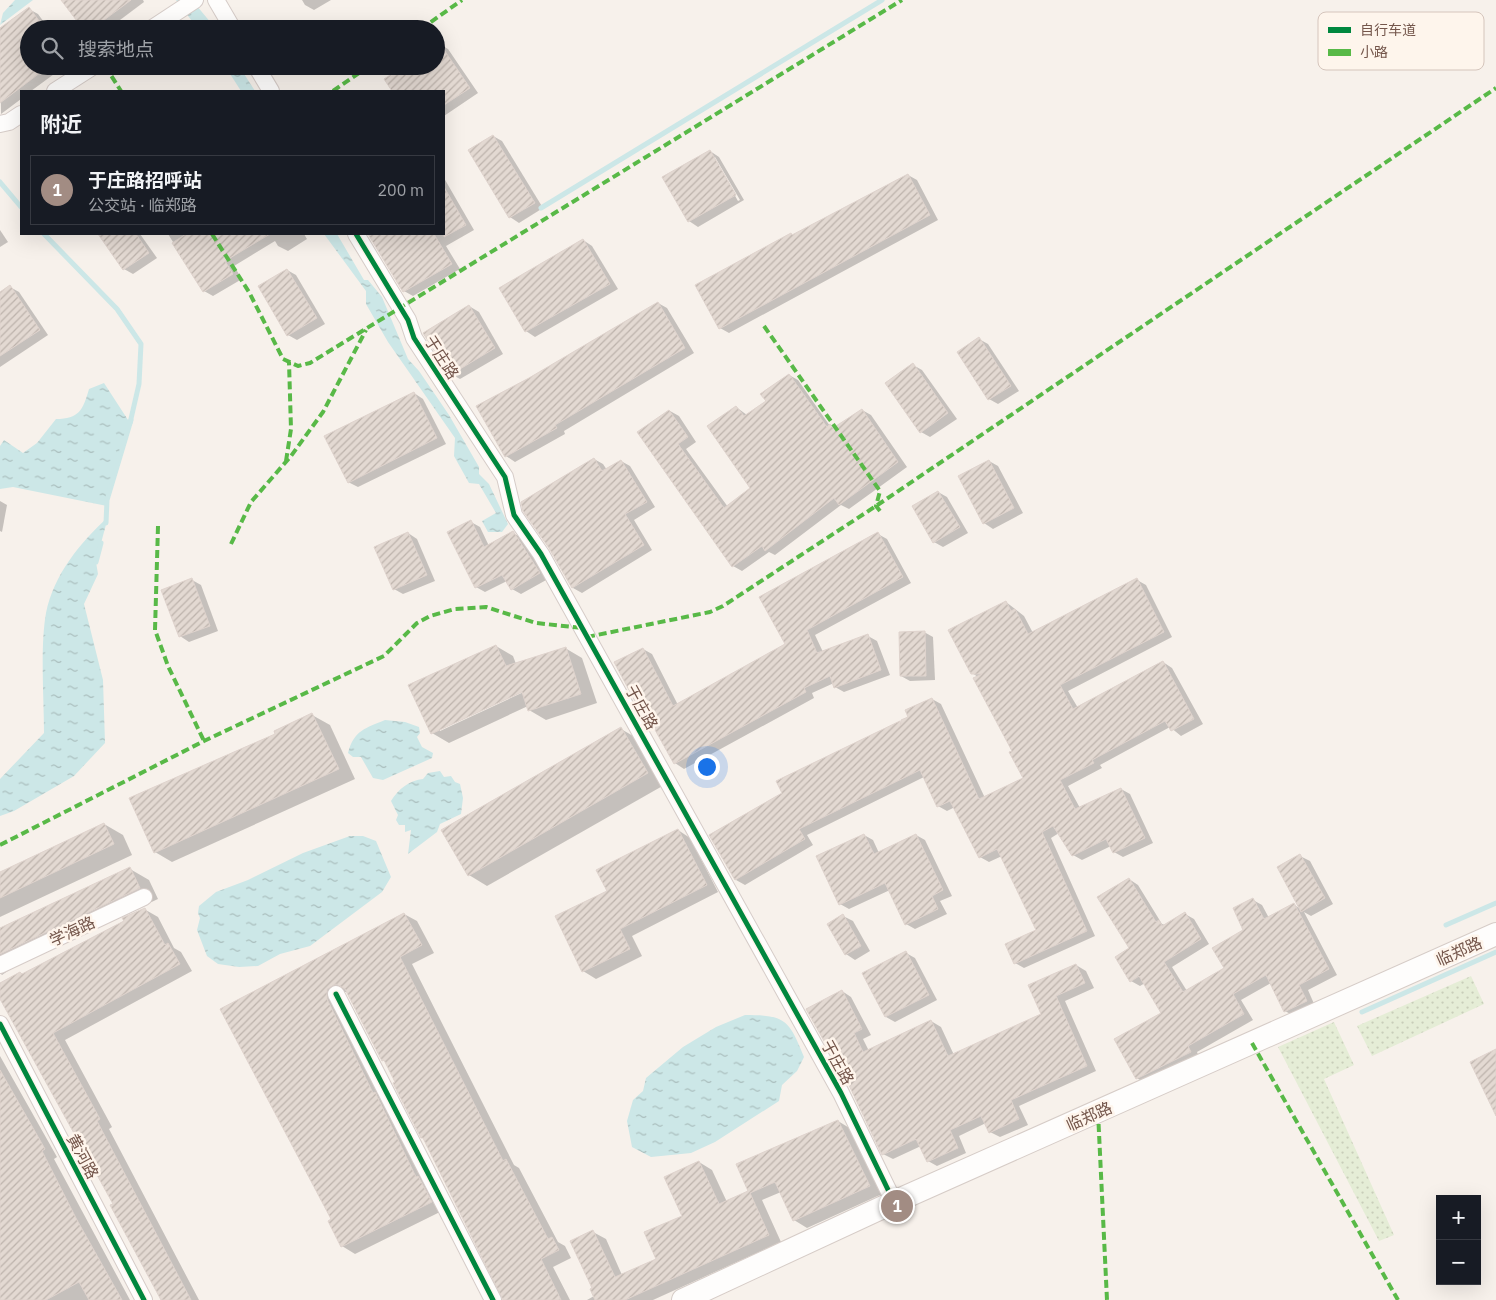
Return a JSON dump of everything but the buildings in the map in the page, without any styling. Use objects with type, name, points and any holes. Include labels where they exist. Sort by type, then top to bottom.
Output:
[{"type":"main road","name":"临郑路","points":[[683,1300],[894,1202],[1496,934]]},
{"type":"street","points":[[165,20],[195,0]]},
{"type":"street","points":[[216,0],[228,20]]},
{"type":"street","points":[[57,90],[80,75]]},
{"type":"street","points":[[261,75],[269,90]]},
{"type":"street","points":[[0,124],[9,122],[20,115]]},
{"type":"street","name":"于庄路","points":[[357,235],[408,320],[414,338],[505,477],[514,516],[541,554],[836,1084],[894,1202]]},
{"type":"street","name":"学海路","points":[[0,965],[144,897]]},
{"type":"street","points":[[336,994],[493,1300]]},
{"type":"street","name":"黄河路","points":[[0,1024],[144,1300]]},
{"type":"green space","points":[[1471,976],[1484,1004],[1372,1056],[1357,1026]]},
{"type":"green space","points":[[1334,1022],[1354,1065],[1324,1079],[1394,1235],[1379,1241],[1278,1047]]},
{"type":"water","points":[[15,0],[33,0],[0,25],[3,13]]},
{"type":"water","points":[[176,0],[192,0],[209,20],[191,20]]},
{"type":"water","points":[[231,75],[245,75],[254,90],[240,90]]},
{"type":"water","points":[[325,235],[338,235],[364,280],[368,280],[382,297],[408,359],[419,371],[449,415],[479,467],[479,474],[489,484],[508,524],[502,532],[488,532],[482,521],[496,513],[479,484],[469,483],[454,456],[455,438],[388,342],[366,304],[366,291]]},
{"type":"water","points":[[104,383],[130,423],[107,500],[107,506],[13,487],[0,489],[0,446],[4,440],[23,453],[37,443],[56,419],[64,419],[79,412],[85,403],[89,389]]},
{"type":"water","points":[[108,517],[96,562],[98,574],[84,604],[103,680],[105,743],[74,776],[14,811],[0,816],[0,779],[44,733],[44,626],[55,585],[78,549]]},
{"type":"water","points":[[385,720],[405,722],[419,727],[420,733],[417,737],[422,747],[433,753],[432,758],[383,780],[373,778],[361,757],[353,757],[348,753],[357,735]]},
{"type":"water","points":[[440,771],[444,777],[451,776],[455,782],[460,784],[463,798],[461,814],[440,824],[437,832],[408,854],[411,830],[405,832],[405,825],[399,825],[396,820],[398,815],[391,801],[409,783],[423,779],[428,773]]},
{"type":"water","points":[[350,836],[363,836],[376,841],[391,877],[382,892],[310,946],[280,954],[258,966],[239,967],[218,964],[207,956],[197,930],[200,918],[198,913],[199,906],[216,892],[248,880],[303,853]]},
{"type":"water","points":[[745,1015],[769,1016],[784,1022],[790,1027],[804,1057],[797,1071],[782,1085],[779,1101],[715,1142],[691,1153],[651,1157],[632,1147],[627,1121],[633,1100],[643,1091],[646,1078],[683,1047],[716,1027]]},
{"type":"waterway","points":[[541,208],[882,0]]},
{"type":"waterway","points":[[0,182],[20,206]]},
{"type":"waterway","points":[[45,235],[117,309],[141,344],[139,384],[130,423]]},
{"type":"waterway","points":[[106,523],[107,500],[131,420]]},
{"type":"waterway","points":[[96,562],[101,543]]},
{"type":"waterway","points":[[1446,925],[1496,903]]},
{"type":"waterway","points":[[1362,1012],[1496,952]]},
{"type":"marked path","points":[[434,20],[462,0]]},
{"type":"marked path","points":[[213,235],[249,292],[283,359],[298,366],[310,363],[902,0]]},
{"type":"marked path","points":[[111,75],[120,90]]},
{"type":"marked path","points":[[334,90],[356,75]]},
{"type":"marked path","points":[[587,637],[710,612],[723,606],[876,506],[1496,88]]},
{"type":"marked path","points":[[764,326],[880,491],[876,506],[880,511]]},
{"type":"marked path","points":[[231,544],[251,502],[291,456],[323,412],[366,330]]},
{"type":"marked path","points":[[286,461],[291,429],[289,362]]},
{"type":"marked path","points":[[158,526],[155,630],[168,666],[204,741]]},
{"type":"marked path","points":[[0,845],[204,741],[384,656],[417,623],[430,616],[455,609],[486,607],[536,623],[583,628]]},
{"type":"marked path","points":[[1252,1043],[1398,1300]]},
{"type":"marked path","points":[[1098,1112],[1107,1300]]},
{"type":"cycle path","points":[[357,235],[408,320],[414,338],[505,477],[514,515],[541,554],[841,1093],[894,1202]]},
{"type":"cycle path","points":[[336,994],[493,1300]]},
{"type":"cycle path","points":[[0,1024],[144,1300]]},
{"type":"place","name":"于庄路招呼站","points":[[897,1206]]}]
